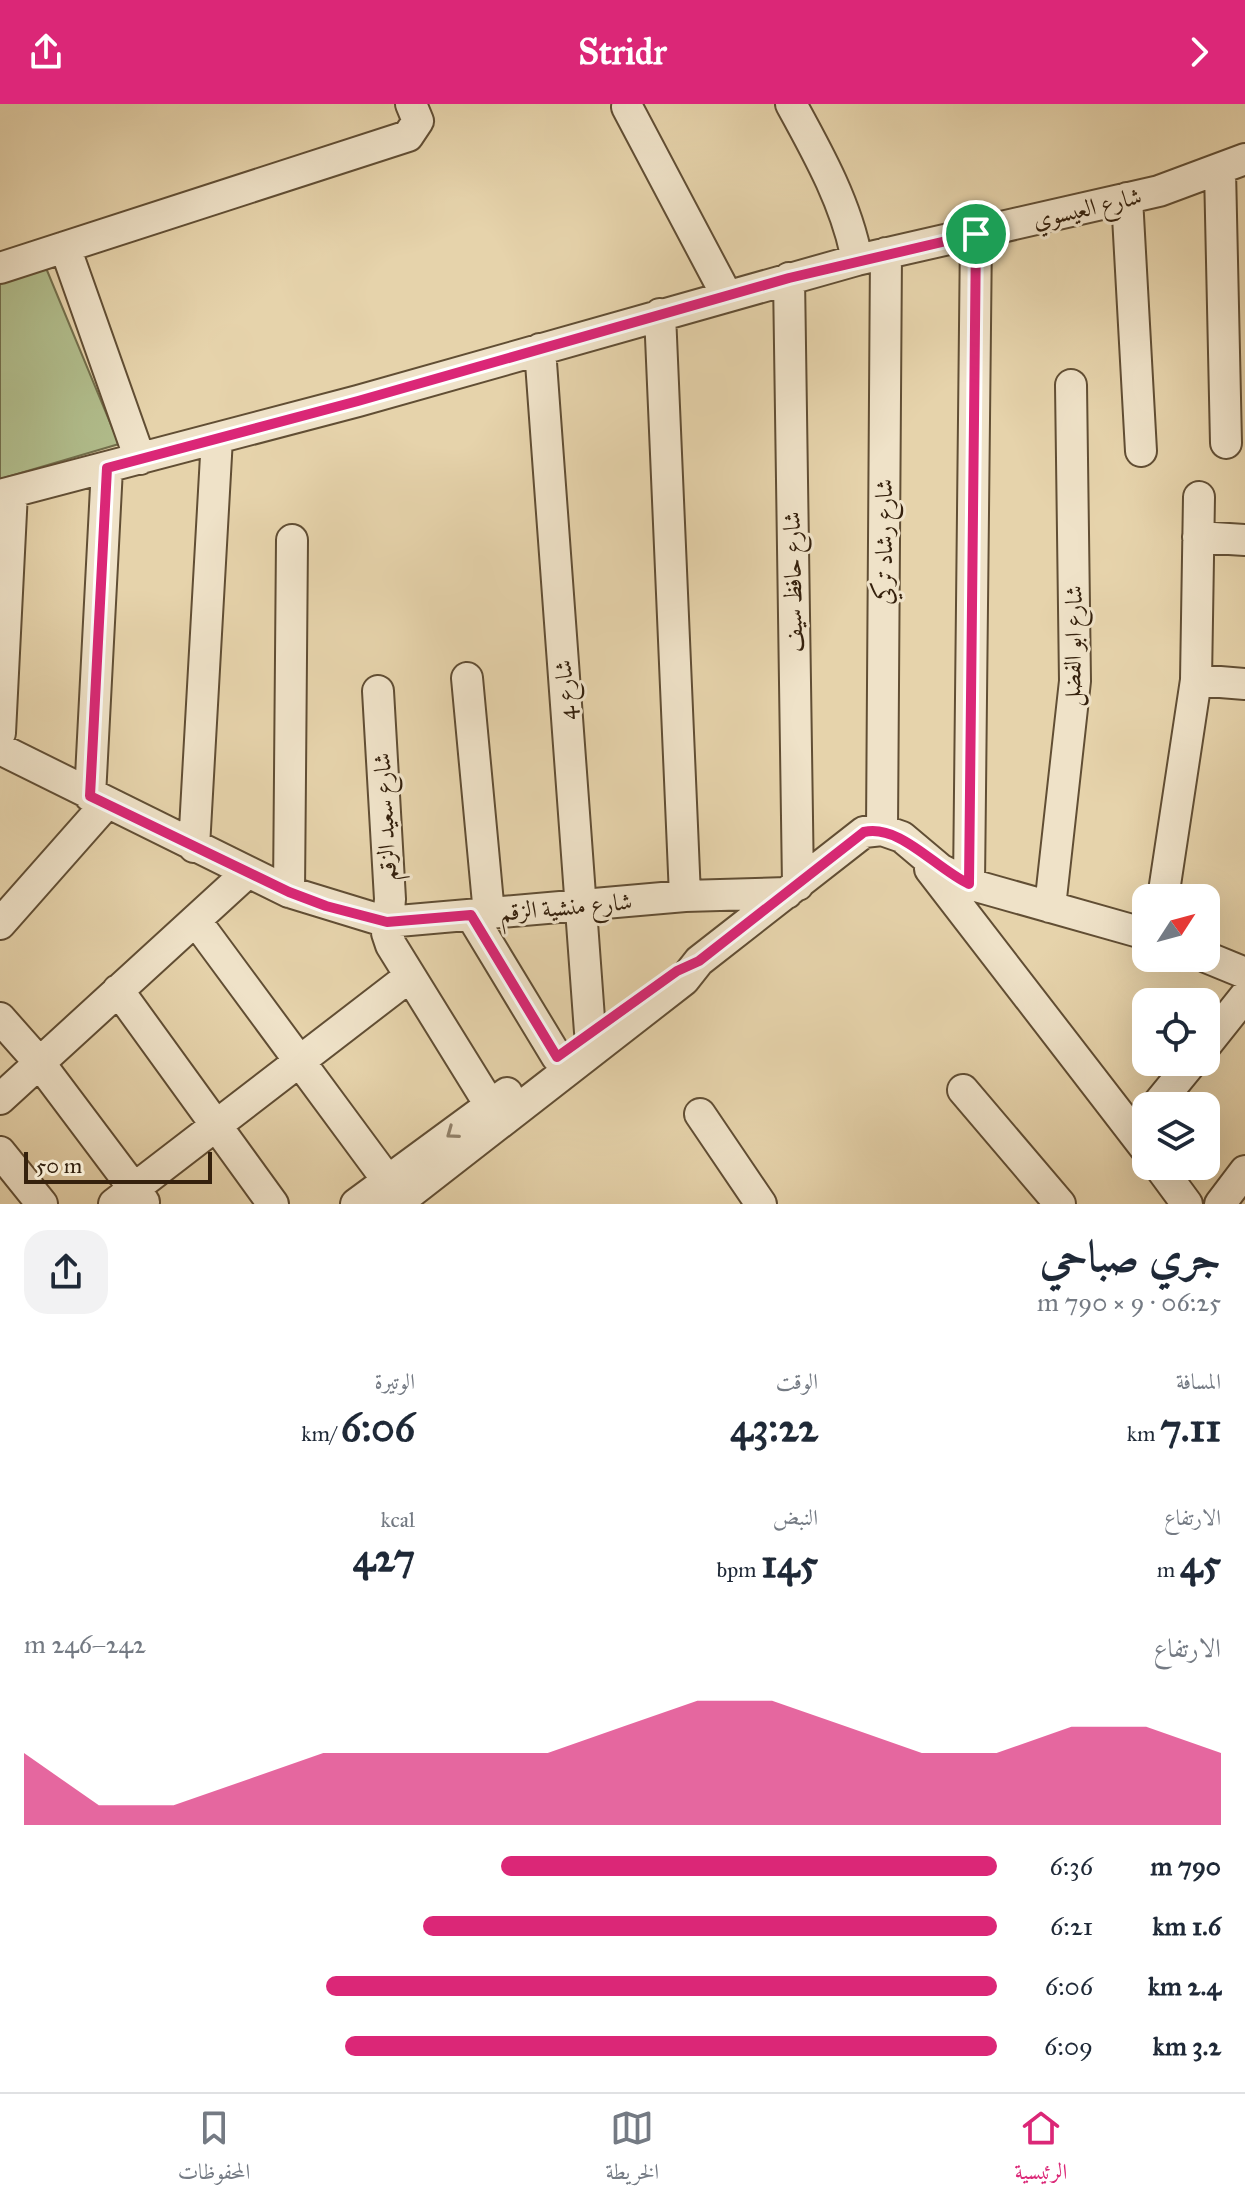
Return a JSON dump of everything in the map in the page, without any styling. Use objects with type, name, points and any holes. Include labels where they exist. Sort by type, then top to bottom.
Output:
[{"type":"street","points":[[0,268],[408,136],[418,121],[411,104]]},
{"type":"street","name":"شارع رشاد تركي","points":[[791,104],[838,199],[872,256],[882,830]]},
{"type":"street","points":[[627,107],[727,296]]},
{"type":"street","points":[[1226,443],[1232,164]]},
{"type":"street","name":"شارع العيسوي","points":[[6,494],[872,256],[1127,198],[1232,164]]},
{"type":"street","points":[[1127,198],[1141,451]]},
{"type":"street","points":[[969,884],[976,234]]},
{"type":"street","points":[[65,247],[140,459]]},
{"type":"street","name":"شارع حافظ سيف","points":[[789,278],[792,889]]},
{"type":"street","points":[[660,314],[685,896]]},
{"type":"street","name":"شارع 4","points":[[540,349],[590,1032]]},
{"type":"street","name":"شارع ابو الفضل","points":[[1050,907],[1075,681],[1071,385]]},
{"type":"street","points":[[194,847],[217,438]]},
{"type":"street","points":[[0,924],[98,800],[107,468]]},
{"type":"street","points":[[0,733],[6,494]]},
{"type":"street","points":[[1165,884],[1196,680],[1199,497]]},
{"type":"street","points":[[1198,537],[1245,540]]},
{"type":"street","points":[[289,892],[292,540]]},
{"type":"street","points":[[467,678],[480,914],[557,1057]]},
{"type":"street","points":[[1196,680],[1245,684]]},
{"type":"street","name":"شارع سعيد الزقم","points":[[378,691],[390,899],[387,922],[391,945],[490,1105]]},
{"type":"street","name":"شارع منشية الزقم","points":[[0,749],[289,892],[387,922],[792,889]]},
{"type":"street","points":[[356,1204],[392,1192],[684,980],[699,961],[855,837],[882,830],[902,837],[940,869],[969,884],[1132,930]]},
{"type":"street","points":[[915,849],[1132,1121]]},
{"type":"street","points":[[0,1099],[248,872]]},
{"type":"street","points":[[196,921],[392,1192]]},
{"type":"street","points":[[392,1192],[490,1105],[684,966],[699,961]]},
{"type":"street","points":[[1220,963],[1245,973]]},
{"type":"street","points":[[0,1018],[38,1061],[131,1199],[216,1124],[409,977]]},
{"type":"street","points":[[118,990],[273,1204]]},
{"type":"street","points":[[1220,1027],[1245,996]]},
{"type":"street","points":[[1167,1092],[1181,1076]]},
{"type":"street","points":[[963,1090],[1060,1204]]},
{"type":"street","points":[[700,1114],[761,1204]]},
{"type":"street","points":[[0,1152],[42,1204]]},
{"type":"street","points":[[1220,1204],[1245,1171]]},
{"type":"street","points":[[1169,1180],[1187,1204]]},
{"type":"green space","points":[[46,268],[119,444],[0,479],[0,284]]},
{"type":"route","points":[[976,234],[969,884],[940,869],[902,837],[882,830],[864,832],[699,961],[684,966],[557,1057],[471,915],[387,922],[326,906],[289,892],[90,796],[107,468],[358,401],[789,278],[976,234]]}]
